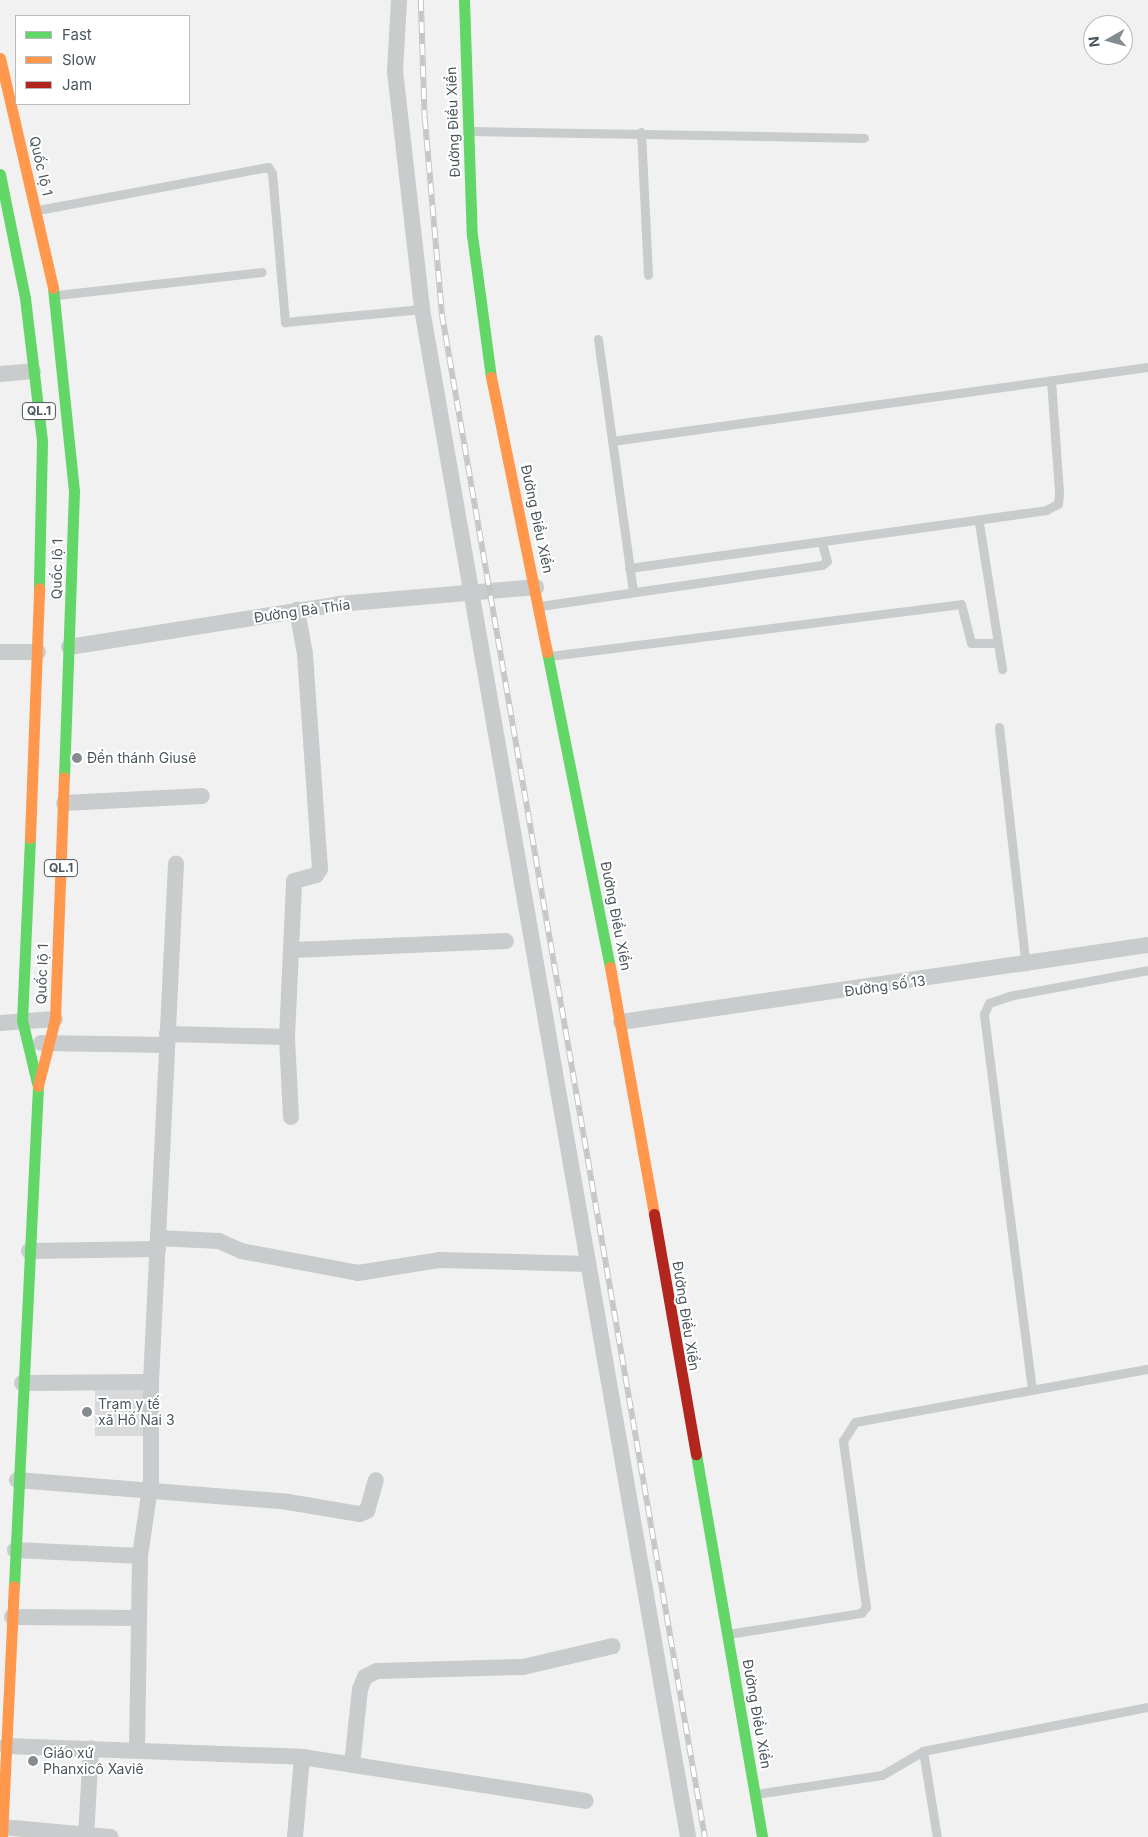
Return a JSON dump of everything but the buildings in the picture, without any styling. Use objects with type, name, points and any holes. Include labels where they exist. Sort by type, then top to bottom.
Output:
[{"type":"main road","name":"Đường Điều Xiển","points":[[464,0],[467,131],[485,345],[540,606],[621,1022],[762,1837]]},
{"type":"main road","name":"Quốc lộ 1","points":[[0,58],[55,295],[74,491],[70,647],[55,1019],[38,1087],[17,1480],[12,1617],[4,1679],[6,1746],[2,1795],[2,1832]]},
{"type":"main road","name":"Quốc lộ 1","points":[[0,174],[5,218],[33,371],[42,441],[38,652],[22,1020],[38,1087]]},
{"type":"main road","points":[[38,652],[70,647]]},
{"type":"street","points":[[399,0],[395,71],[422,309],[688,1837]]},
{"type":"street","points":[[0,374],[33,371]]},
{"type":"street","name":"Đường Bà Thía","points":[[70,647],[297,610],[536,587]]},
{"type":"street","points":[[291,1117],[287,1037],[293,950],[294,881],[316,875],[320,869],[305,654],[297,610]]},
{"type":"street","points":[[0,652],[38,652]]},
{"type":"street","points":[[64,803],[202,796]]},
{"type":"street","points":[[138,1750],[140,1556],[148,1492],[151,1382],[176,864]]},
{"type":"street","points":[[293,950],[506,941]]},
{"type":"street","name":"Đường số 13","points":[[621,1022],[1026,966],[1148,945]]},
{"type":"street","points":[[0,1023],[55,1019]]},
{"type":"street","points":[[27,1042],[287,1037]]},
{"type":"street","points":[[29,1251],[219,1240],[241,1251],[358,1274],[439,1260],[588,1264]]},
{"type":"street","points":[[22,1383],[151,1382]]},
{"type":"street","points":[[17,1480],[288,1502],[360,1514],[367,1511],[376,1480]]},
{"type":"street","points":[[14,1550],[140,1556]]},
{"type":"street","points":[[12,1617],[138,1618]]},
{"type":"street","points":[[352,1765],[360,1690],[365,1677],[377,1671],[523,1667],[613,1646]]},
{"type":"street","points":[[6,1746],[302,1757],[586,1802]]},
{"type":"street","points":[[86,1836],[91,1748]]},
{"type":"street","points":[[295,1837],[302,1757]]},
{"type":"street","points":[[2,1832],[111,1837]]},
{"type":"lane","points":[[467,131],[642,132],[864,138]]},
{"type":"lane","points":[[642,132],[648,275]]},
{"type":"lane","points":[[36,211],[268,167],[272,173],[285,322],[422,309]]},
{"type":"lane","points":[[55,295],[262,272]]},
{"type":"lane","points":[[598,339],[633,591]]},
{"type":"lane","points":[[612,441],[1148,367]]},
{"type":"lane","points":[[629,568],[979,523],[1046,510],[1058,504],[1051,380]]},
{"type":"lane","points":[[979,523],[1002,669]]},
{"type":"lane","points":[[540,606],[822,565],[826,561],[822,543]]},
{"type":"lane","points":[[550,656],[961,604],[971,643],[997,643]]},
{"type":"lane","points":[[999,727],[1026,966]]},
{"type":"lane","points":[[1032,1390],[984,1014],[988,1003],[1009,996],[1148,970]]},
{"type":"lane","points":[[728,1634],[862,1612],[866,1607],[842,1441],[855,1422],[1148,1369]]},
{"type":"lane","points":[[756,1794],[882,1775],[924,1751],[1148,1707]]},
{"type":"lane","points":[[924,1751],[937,1837]]},
{"type":"railway","points":[[421,0],[425,118],[442,314],[705,1837]]},
{"type":"traffic: fast","points":[[464,0],[472,235],[491,377]]},
{"type":"traffic: fast","points":[[0,174],[25,298],[42,441],[39,588]]},
{"type":"traffic: fast","points":[[53,288],[74,491],[64,777]]},
{"type":"traffic: fast","points":[[547,652],[610,967]]},
{"type":"traffic: fast","points":[[30,838],[22,1020],[37,1083]]},
{"type":"traffic: fast","points":[[14,1586],[38,1086]]},
{"type":"traffic: fast","points":[[696,1454],[762,1837]]},
{"type":"traffic: slow","points":[[0,58],[53,288]]},
{"type":"traffic: slow","points":[[491,377],[547,652]]},
{"type":"traffic: slow","points":[[30,838],[39,588]]},
{"type":"traffic: slow","points":[[38,1086],[55,1019],[64,777]]},
{"type":"traffic: slow","points":[[610,967],[654,1214]]},
{"type":"traffic: slow","points":[[2,1837],[14,1586]]},
{"type":"traffic: jam","points":[[654,1214],[696,1454]]},
{"type":"place","name":"Đền thánh Giusê","points":[[77,758]]},
{"type":"place","name":"Trạm y tế xã Hố Nai 3","points":[[87,1412]]},
{"type":"place","name":"Giáo xứ Phanxicô Xaviê","points":[[33,1761]]}]
